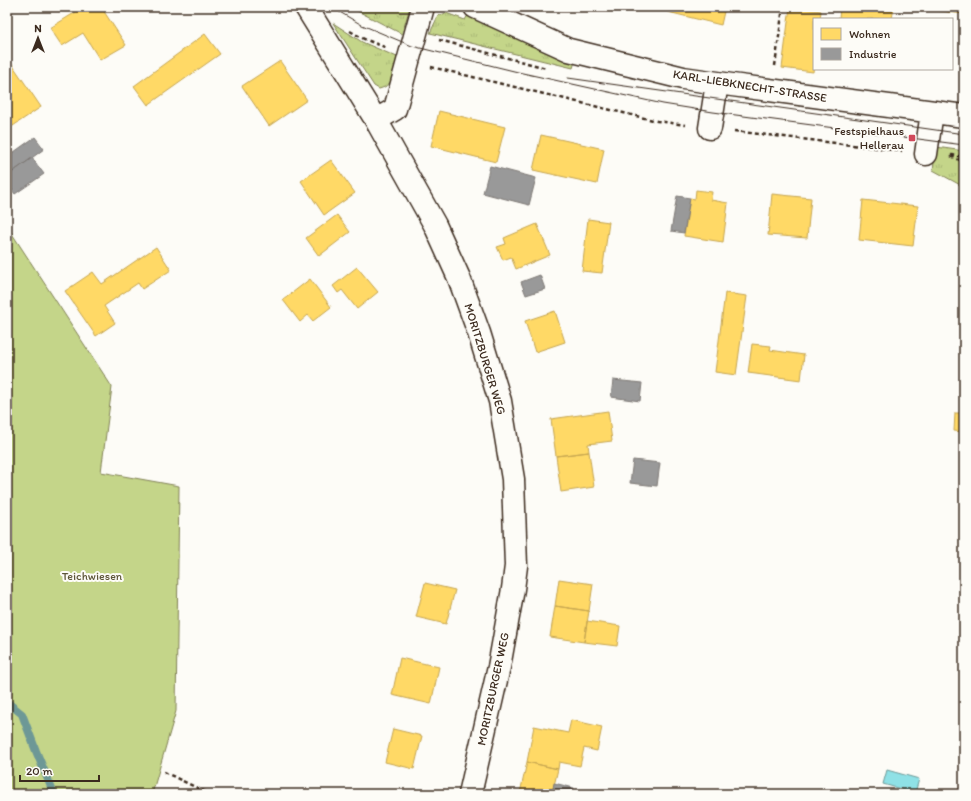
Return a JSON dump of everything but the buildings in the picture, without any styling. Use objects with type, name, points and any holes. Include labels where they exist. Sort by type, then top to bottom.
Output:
[{"type":"street","name":"MORITZBURGER WEG","points":[[306,7],[376,120],[435,226],[459,278],[479,333],[500,401],[513,479],[516,566],[499,667],[470,794]]},
{"type":"street","points":[[376,120],[395,109],[423,7]]},
{"type":"street","name":"KARL-LIEBKNECHT-STRASSE","points":[[475,7],[569,50],[683,78],[964,116]]},
{"type":"street","points":[[710,128],[717,83]]},
{"type":"street","points":[[926,154],[932,112]]},
{"type":"path","points":[[772,91],[783,7]]},
{"type":"path","points":[[344,27],[364,39],[392,50]]},
{"type":"path","points":[[432,38],[550,69]]},
{"type":"path","points":[[948,154],[964,162]]},
{"type":"path","points":[[164,772],[210,794]]},
{"type":"green space","points":[[350,7],[410,7],[402,34]]},
{"type":"green space","points":[[446,13],[465,20],[468,15],[534,46],[576,58],[573,68],[430,33],[438,16]]},
{"type":"green space","points":[[333,23],[362,42],[397,57],[393,77],[388,84],[379,89],[374,86]]},
{"type":"green space","points":[[936,147],[964,151],[964,187],[933,170]]},
{"type":"green space","name":"Teichwiesen","points":[[7,226],[112,387],[101,472],[179,486],[176,711],[152,794],[7,794]]},
{"type":"water","points":[[887,770],[919,779],[915,793],[883,784]]},
{"type":"waterway","points":[[7,702],[22,714],[54,794]]},
{"type":"tram line","points":[[331,7],[362,25],[412,46],[518,72],[663,104],[964,145]]},
{"type":"tram line","points":[[568,78],[964,134]]},
{"type":"place","name":"Festspielhaus Hellerau","points":[[912,138]]}]
